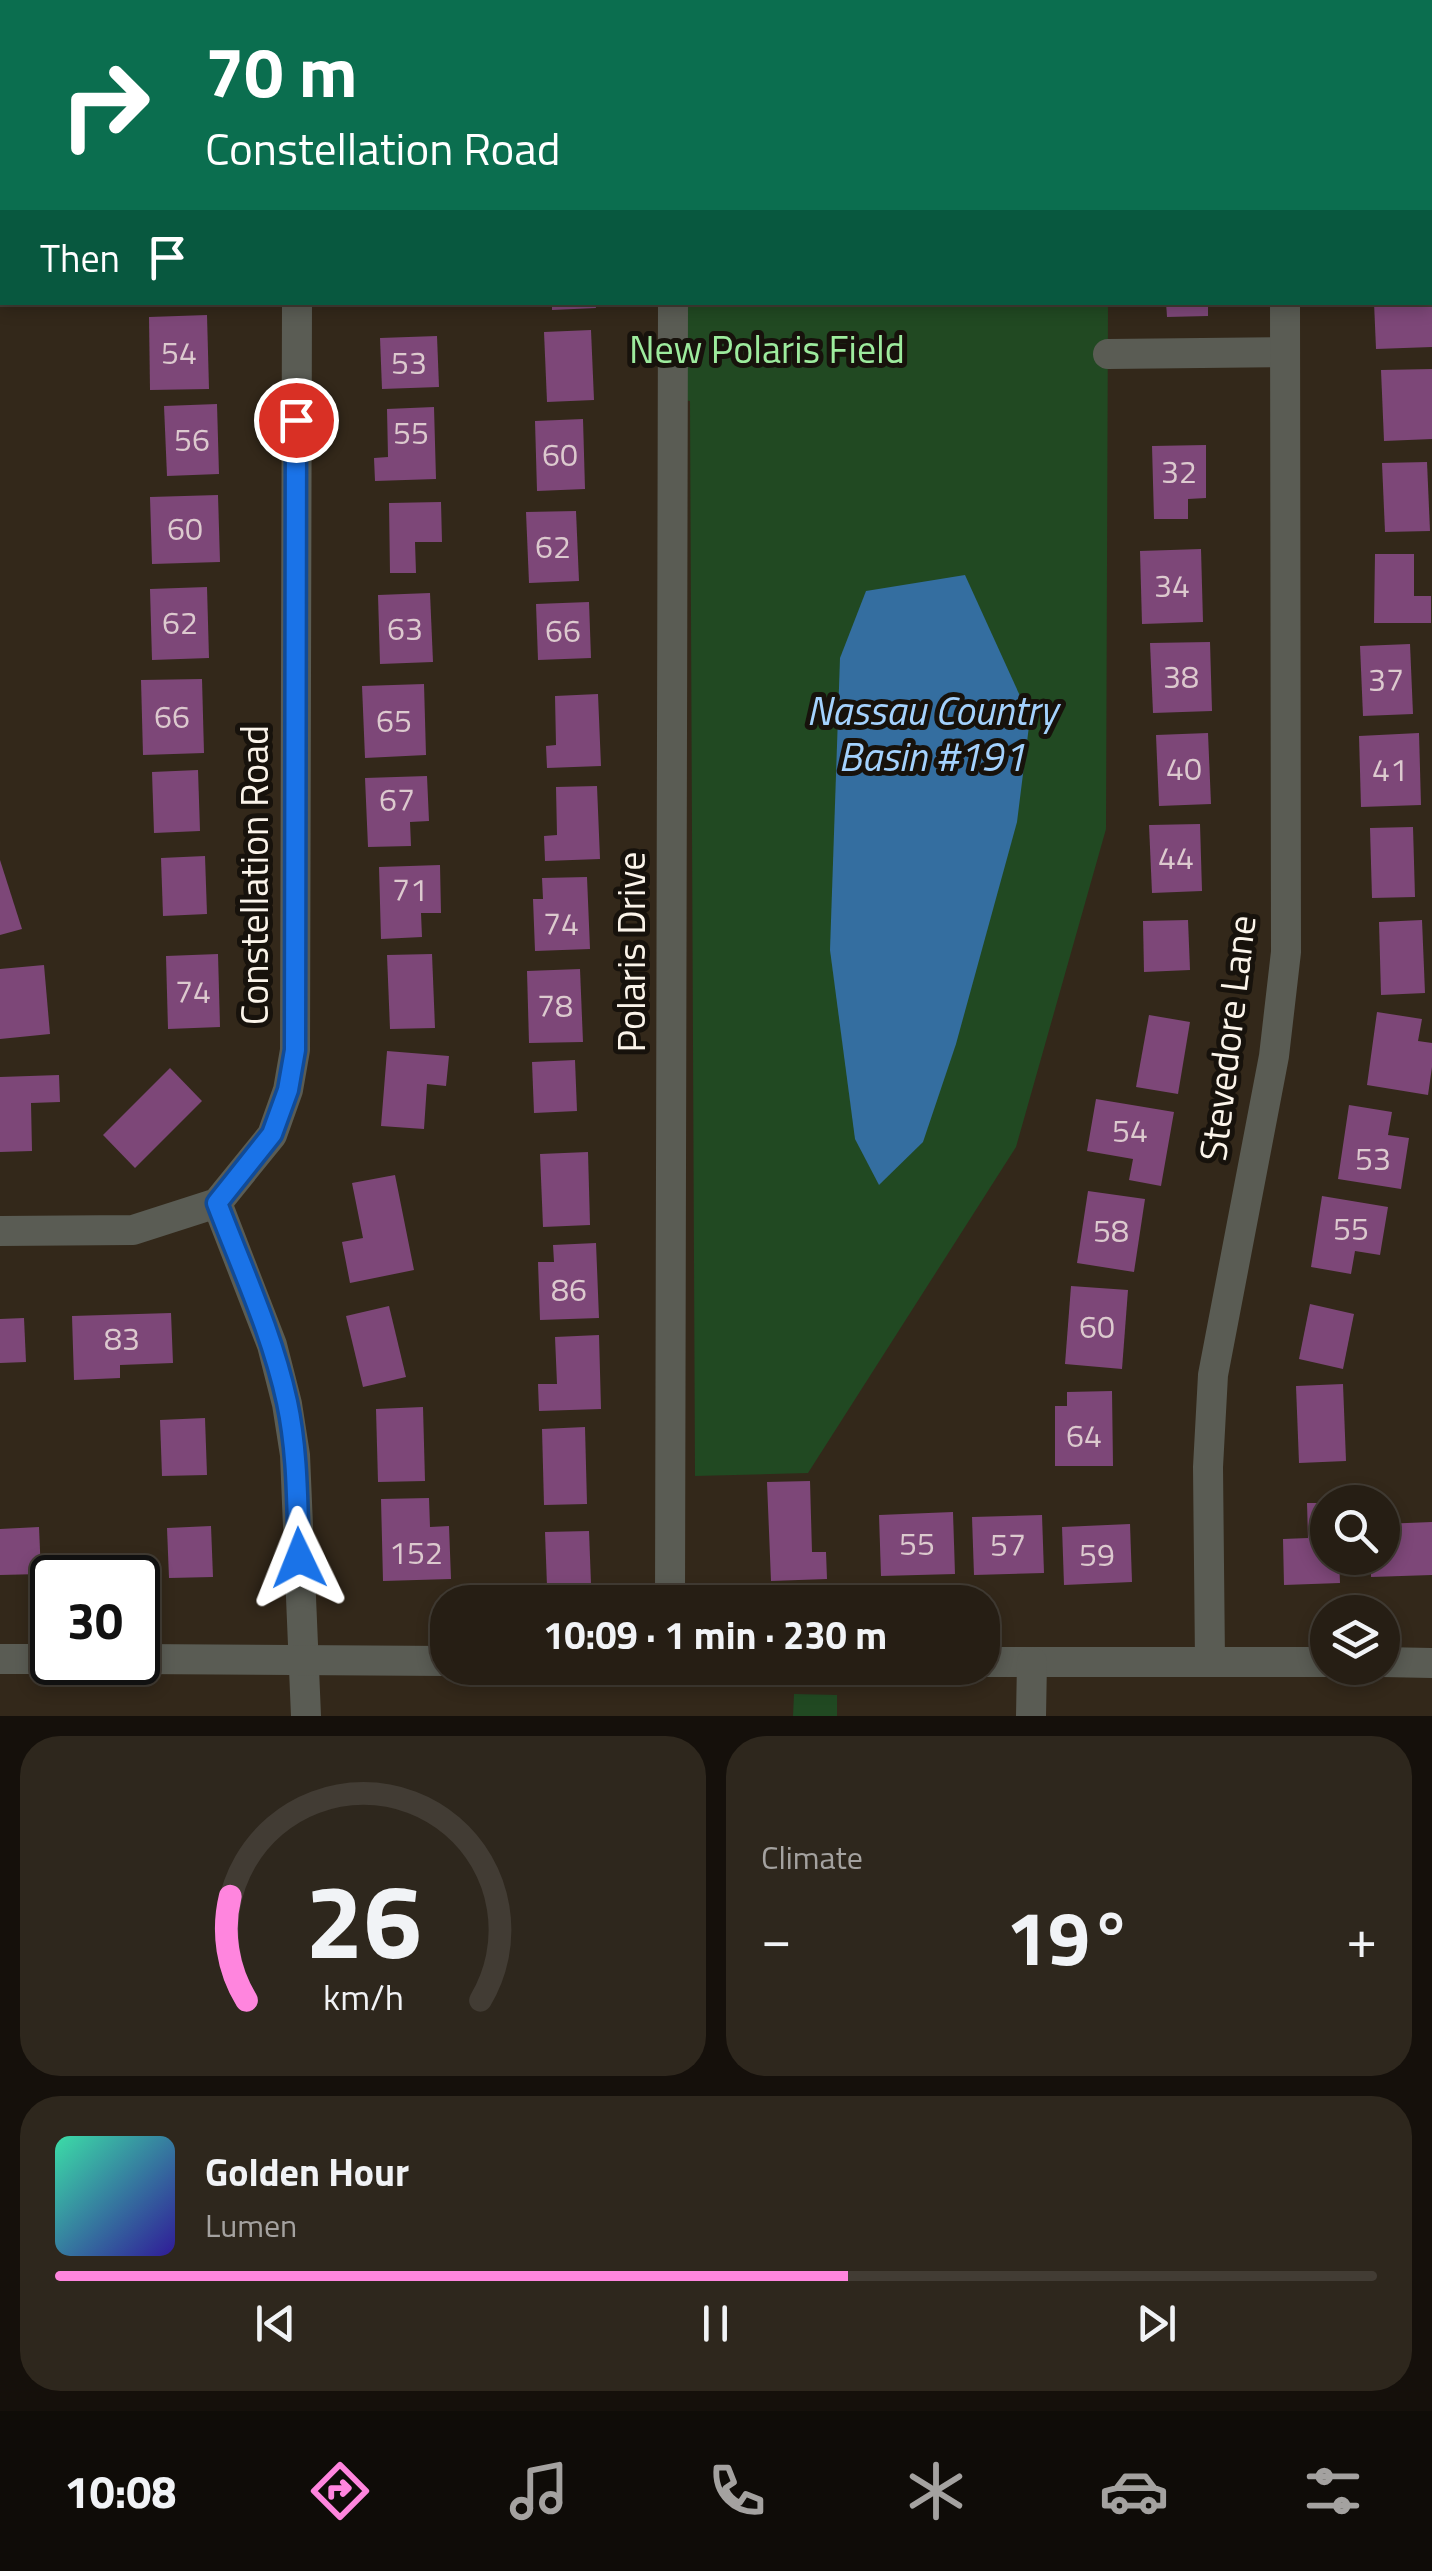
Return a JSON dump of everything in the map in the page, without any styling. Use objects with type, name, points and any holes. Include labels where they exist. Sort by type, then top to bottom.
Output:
[{"type":"street","name":"Constellation Road","points":[[217,1203],[272,1134],[288,1090],[295,1050],[297,305]]},
{"type":"street","name":"Polaris Drive","points":[[670,1585],[674,305]]},
{"type":"street","name":"Stevedore Lane","points":[[1210,1661],[1208,1467],[1213,1376],[1274,1056],[1286,952],[1285,305]]},
{"type":"street","points":[[1108,354],[1285,352]]},
{"type":"street","points":[[0,1231],[132,1230],[217,1203],[272,1345],[287,1404],[294,1454],[306,1716]]},
{"type":"street","points":[[0,1659],[30,1659]]},
{"type":"street","points":[[160,1660],[430,1660]]},
{"type":"street","points":[[1000,1662],[1310,1662]]},
{"type":"street","points":[[1031,1716],[1032,1662]]},
{"type":"street","points":[[1400,1662],[1432,1663]]},
{"type":"green space","name":"New Polaris Field","points":[[682,305],[1108,305],[1106,829],[1016,1147],[808,1473],[695,1476],[690,401],[682,400]]},
{"type":"green space","points":[[794,1694],[837,1695],[837,1716],[793,1716]]},
{"type":"water","name":"Nassau Country Basin #191","points":[[965,575],[1030,718],[1017,822],[956,1044],[923,1142],[879,1185],[855,1139],[830,950],[840,658],[866,591]]},
{"type":"building","points":[[552,305],[596,308],[552,310]]},
{"type":"building","points":[[1166,305],[1208,305],[1208,316],[1167,317]]},
{"type":"building","points":[[1374,305],[1432,305],[1432,347],[1376,349]]},
{"type":"building","points":[[207,315],[209,389],[150,390],[149,317]]},
{"type":"building","points":[[591,330],[594,400],[547,402],[544,332]]},
{"type":"building","points":[[437,336],[439,387],[382,389],[380,338]]},
{"type":"building","points":[[1432,369],[1432,439],[1384,441],[1381,370]]},
{"type":"building","points":[[217,404],[219,474],[167,476],[164,406]]},
{"type":"building","points":[[434,407],[436,479],[375,481],[374,458],[388,457],[387,409]]},
{"type":"building","points":[[583,419],[585,489],[537,491],[535,421]]},
{"type":"building","points":[[1206,445],[1206,498],[1188,499],[1188,519],[1154,519],[1152,446]]},
{"type":"building","points":[[1427,462],[1430,531],[1385,532],[1382,463]]},
{"type":"building","points":[[218,495],[220,562],[152,564],[150,497]]},
{"type":"building","points":[[441,502],[442,542],[415,542],[416,573],[390,573],[389,503]]},
{"type":"building","points":[[576,511],[579,581],[529,583],[526,512]]},
{"type":"building","points":[[1201,549],[1203,622],[1142,624],[1140,551]]},
{"type":"building","points":[[1375,554],[1414,554],[1414,596],[1431,596],[1431,623],[1374,623]]},
{"type":"building","points":[[207,587],[209,658],[152,660],[150,589]]},
{"type":"building","points":[[430,593],[433,662],[380,664],[378,595]]},
{"type":"building","points":[[589,602],[591,658],[538,660],[536,604]]},
{"type":"building","points":[[1210,642],[1212,711],[1153,713],[1150,643]]},
{"type":"building","points":[[1410,644],[1413,714],[1363,716],[1360,646]]},
{"type":"building","points":[[202,679],[204,753],[143,755],[141,680]]},
{"type":"building","points":[[424,684],[426,755],[365,758],[362,686]]},
{"type":"building","points":[[598,694],[601,766],[547,768],[546,746],[556,745],[555,696]]},
{"type":"building","points":[[1208,733],[1211,804],[1159,806],[1156,735]]},
{"type":"building","points":[[1419,733],[1421,805],[1361,807],[1359,736]]},
{"type":"building","points":[[198,770],[200,831],[154,833],[152,772]]},
{"type":"building","points":[[427,776],[429,821],[410,822],[411,846],[368,847],[365,778]]},
{"type":"building","points":[[597,786],[600,859],[545,861],[544,836],[557,835],[556,787]]},
{"type":"building","points":[[1200,824],[1202,891],[1152,893],[1149,825]]},
{"type":"building","points":[[1413,827],[1415,897],[1372,898],[1370,828]]},
{"type":"building","points":[[205,856],[207,914],[163,916],[161,858]]},
{"type":"building","points":[[0,860],[22,929],[0,935]]},
{"type":"building","points":[[440,865],[441,913],[421,913],[422,937],[381,939],[379,867]]},
{"type":"building","points":[[587,877],[590,949],[535,951],[533,899],[543,899],[542,878]]},
{"type":"building","points":[[1188,920],[1190,970],[1144,972],[1143,921]]},
{"type":"building","points":[[1422,920],[1425,993],[1381,995],[1379,922]]},
{"type":"building","points":[[218,954],[220,1027],[168,1029],[166,956]]},
{"type":"building","points":[[432,954],[435,1028],[390,1029],[387,955]]},
{"type":"building","points":[[44,965],[50,1034],[0,1039],[0,969]]},
{"type":"building","points":[[580,969],[583,1042],[529,1043],[527,971]]},
{"type":"building","points":[[1377,1012],[1422,1019],[1418,1041],[1432,1043],[1428,1095],[1367,1085]]},
{"type":"building","points":[[1149,1015],[1190,1022],[1178,1094],[1136,1087]]},
{"type":"building","points":[[387,1051],[449,1056],[446,1086],[427,1084],[424,1129],[381,1126]]},
{"type":"building","points":[[575,1060],[577,1111],[534,1113],[532,1062]]},
{"type":"building","points":[[170,1068],[202,1101],[135,1168],[103,1135]]},
{"type":"building","points":[[59,1075],[60,1102],[31,1103],[32,1151],[0,1152],[0,1077]]},
{"type":"building","points":[[1096,1099],[1174,1112],[1161,1186],[1129,1180],[1133,1159],[1087,1151]]},
{"type":"building","points":[[1349,1105],[1392,1112],[1388,1135],[1409,1138],[1401,1189],[1338,1179]]},
{"type":"building","points":[[588,1152],[590,1225],[543,1227],[540,1154]]},
{"type":"building","points":[[395,1175],[414,1270],[350,1283],[342,1242],[363,1238],[352,1183]]},
{"type":"building","points":[[1088,1191],[1145,1199],[1134,1272],[1077,1263]]},
{"type":"building","points":[[1322,1196],[1388,1207],[1380,1255],[1355,1251],[1351,1274],[1311,1267]]},
{"type":"building","points":[[596,1243],[599,1318],[540,1320],[538,1262],[554,1262],[553,1245]]},
{"type":"building","points":[[1071,1286],[1128,1290],[1122,1369],[1065,1364]]},
{"type":"building","points":[[1310,1304],[1354,1314],[1343,1369],[1299,1359]]},
{"type":"building","points":[[389,1306],[406,1377],[363,1387],[346,1316]]},
{"type":"building","points":[[171,1313],[173,1363],[120,1365],[120,1378],[74,1380],[72,1316]]},
{"type":"building","points":[[24,1318],[26,1362],[0,1363],[0,1319]]},
{"type":"building","points":[[599,1335],[601,1409],[539,1411],[538,1384],[557,1384],[555,1337]]},
{"type":"building","points":[[1343,1384],[1346,1461],[1299,1463],[1296,1386]]},
{"type":"building","points":[[1112,1391],[1113,1466],[1055,1466],[1055,1406],[1067,1406],[1067,1392]]},
{"type":"building","points":[[423,1407],[425,1481],[378,1482],[376,1409]]},
{"type":"building","points":[[205,1418],[207,1475],[162,1476],[160,1420]]},
{"type":"building","points":[[585,1427],[587,1504],[544,1505],[542,1429]]},
{"type":"building","points":[[810,1481],[812,1552],[826,1552],[827,1579],[771,1581],[767,1482]]},
{"type":"building","points":[[429,1498],[430,1527],[449,1526],[451,1579],[383,1581],[381,1499]]},
{"type":"building","points":[[1310,1503],[1310,1575],[1340,1575],[1340,1583],[1284,1585],[1283,1539],[1308,1538]]},
{"type":"building","points":[[953,1512],[955,1574],[881,1576],[879,1515]]},
{"type":"building","points":[[1042,1515],[1044,1573],[974,1575],[972,1517]]},
{"type":"building","points":[[1432,1522],[1432,1575],[1371,1577],[1400,1575],[1400,1523]]},
{"type":"building","points":[[1130,1524],[1132,1582],[1064,1585],[1062,1527]]},
{"type":"building","points":[[211,1526],[213,1577],[169,1578],[167,1528]]},
{"type":"building","points":[[39,1527],[40,1555],[30,1555],[30,1574],[0,1575],[0,1529]]},
{"type":"building","points":[[589,1531],[591,1584],[547,1585],[545,1532]]},
{"type":"route","points":[[296,420],[295,1050],[288,1090],[272,1134],[217,1203],[272,1345],[287,1404],[294,1454],[299,1558]]}]
